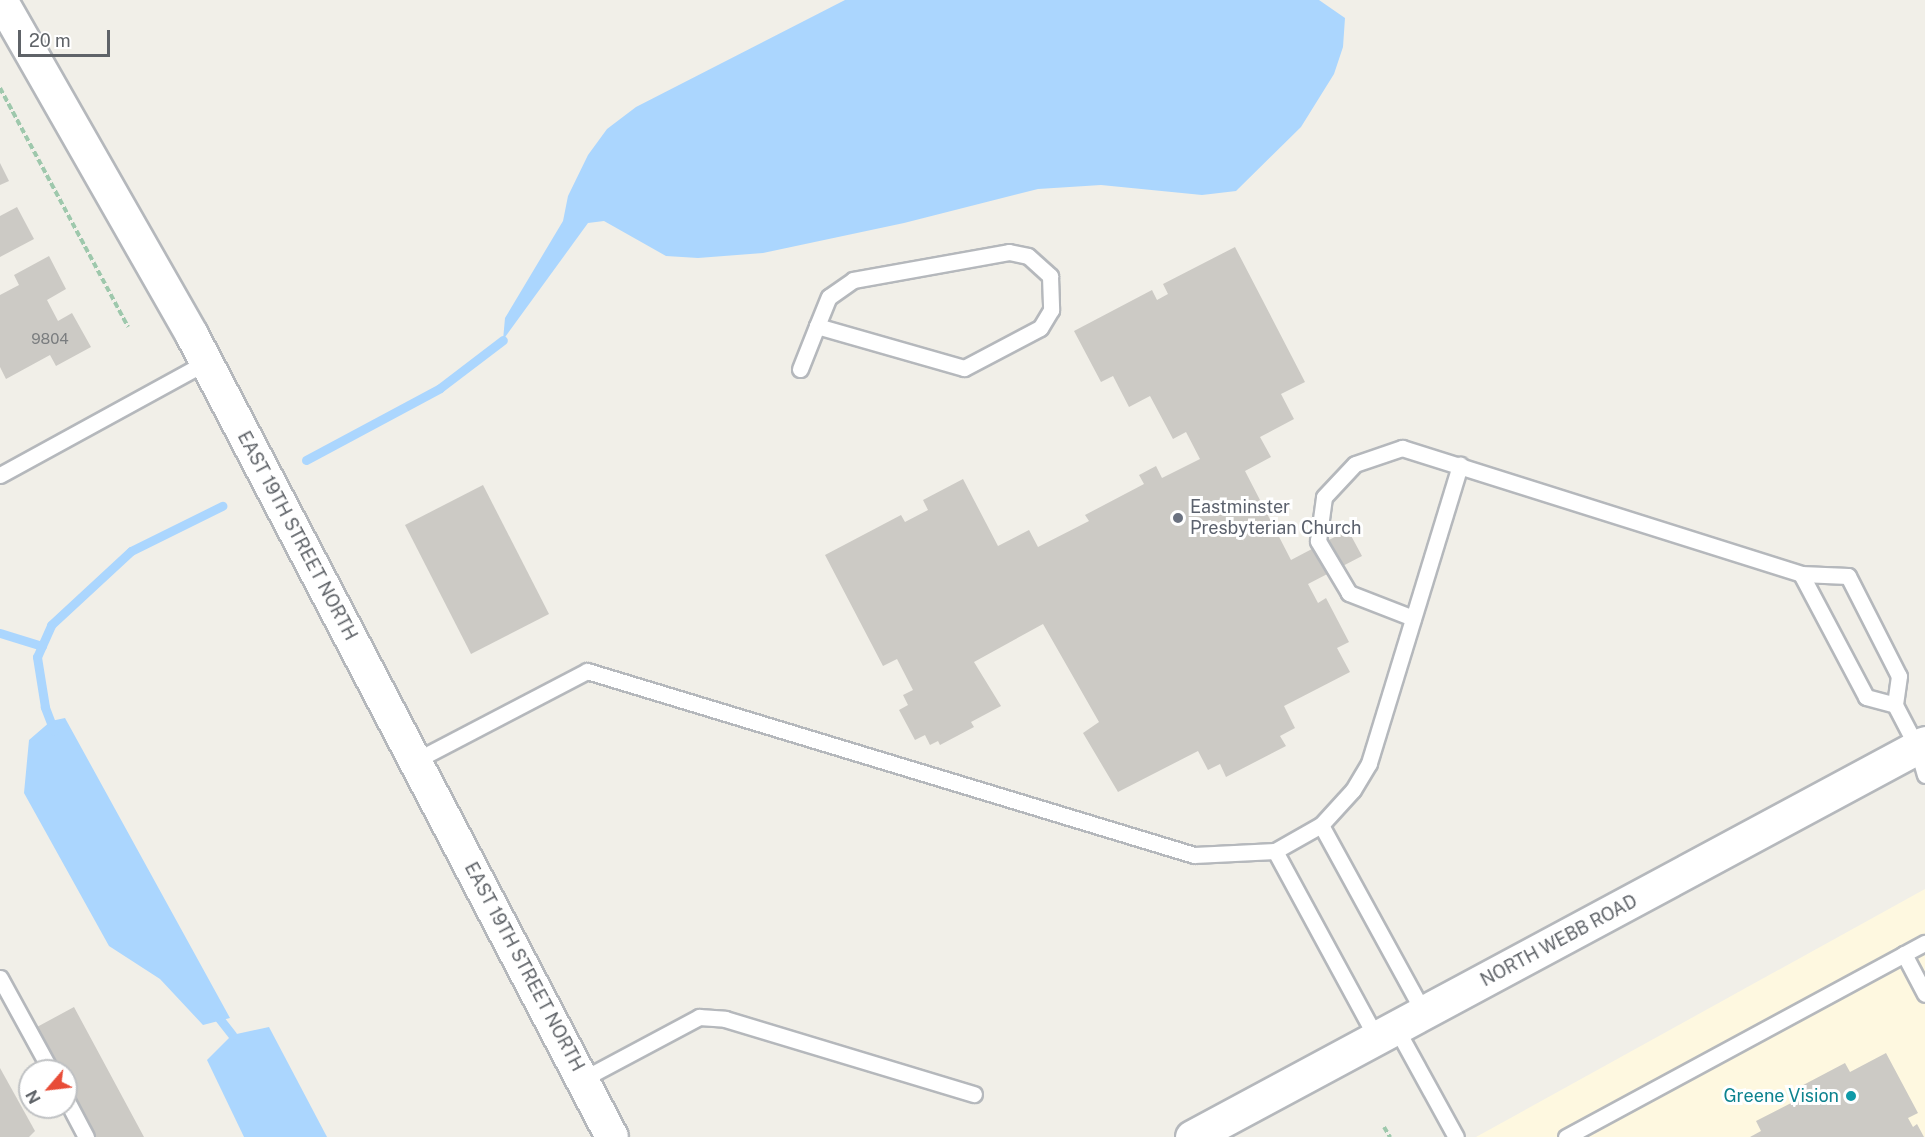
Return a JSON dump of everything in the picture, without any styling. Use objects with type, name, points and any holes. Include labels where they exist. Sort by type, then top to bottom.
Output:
[{"type":"main road","name":"NORTH WEBB ROAD","points":[[1192,1137],[1398,1026],[1922,755]]},
{"type":"street","name":"EAST 19TH STREET NORTH","points":[[1,0],[206,362],[612,1137]]},
{"type":"street","name":"EAST 19TH STREET NORTH","points":[[583,1079],[634,1137]]},
{"type":"lane","points":[[800,369],[817,326],[829,297],[853,280],[1009,252],[1028,256],[1050,276],[1051,310],[1040,328],[964,368],[817,326]]},
{"type":"lane","points":[[0,476],[206,362]]},
{"type":"lane","points":[[1413,618],[1348,593],[1318,541],[1324,497],[1355,464],[1402,448],[1801,574],[1848,576],[1899,676],[1895,705],[1922,755]]},
{"type":"lane","points":[[415,761],[587,671],[1194,855],[1275,851],[1321,825],[1353,790],[1369,763],[1460,465]]},
{"type":"lane","points":[[1801,574],[1866,697],[1895,705]]},
{"type":"lane","points":[[1321,825],[1398,1026],[1456,1137]]},
{"type":"lane","points":[[1275,851],[1398,1026]]},
{"type":"lane","points":[[1572,1136],[1925,943]]},
{"type":"lane","points":[[1904,954],[1925,994]]},
{"type":"lane","points":[[0,978],[44,1059]]},
{"type":"lane","points":[[583,1079],[699,1017],[724,1019],[974,1094]]},
{"type":"lane","points":[[77,1119],[86,1137]]},
{"type":"path","points":[[0,88],[128,327]]},
{"type":"path","points":[[1384,1127],[1390,1137]]},
{"type":"shaded area","points":[[1925,889],[1925,1137],[1476,1137]]},
{"type":"water","points":[[845,0],[1319,0],[1345,18],[1343,47],[1334,74],[1301,127],[1236,191],[1202,195],[1101,185],[1038,189],[904,223],[763,253],[698,258],[666,256],[604,221],[588,223],[503,340],[505,318],[563,221],[568,196],[588,155],[607,129],[636,107]]},
{"type":"water","points":[[65,718],[230,1018],[203,1025],[160,979],[109,946],[24,793],[29,740],[51,721]]},
{"type":"water","points":[[269,1027],[327,1137],[244,1137],[207,1060],[232,1035]]},
{"type":"building","points":[[0,163],[9,181],[0,185]]},
{"type":"building","points":[[17,207],[34,239],[0,257],[0,216]]},
{"type":"building","name":"Eastminster Presbyterian Church","points":[[1235,247],[1305,382],[1281,394],[1294,419],[1260,437],[1271,457],[1245,471],[1291,560],[1348,530],[1362,556],[1308,584],[1318,603],[1326,598],[1349,642],[1337,648],[1350,672],[1284,706],[1295,728],[1280,736],[1286,746],[1226,777],[1220,764],[1208,770],[1198,751],[1118,792],[1083,733],[1099,722],[1043,624],[974,662],[1001,706],[971,722],[974,727],[940,745],[938,741],[930,745],[925,735],[915,740],[899,710],[908,705],[903,695],[913,690],[897,659],[883,666],[825,555],[901,515],[905,522],[928,510],[923,500],[963,479],[998,546],[1029,530],[1038,547],[1089,521],[1085,515],[1144,484],[1139,475],[1156,466],[1162,478],[1200,459],[1186,432],[1173,439],[1150,396],[1129,407],[1113,376],[1101,382],[1074,331],[1152,290],[1157,300],[1168,294],[1163,284]]},
{"type":"building","points":[[49,256],[66,289],[47,300],[58,321],[72,313],[91,347],[56,366],[50,355],[6,379],[0,367],[0,295],[19,285],[14,275]]},
{"type":"building","points":[[483,485],[549,614],[471,654],[405,525]]},
{"type":"building","points":[[74,1007],[144,1137],[96,1137],[78,1103],[78,1059],[54,1059],[37,1027]]},
{"type":"building","name":"Greene Vision","points":[[1886,1053],[1918,1113],[1908,1118],[1913,1127],[1917,1124],[1924,1137],[1750,1137],[1761,1131],[1756,1121],[1795,1101],[1790,1092],[1845,1063],[1850,1072]]},
{"type":"building","points":[[0,1068],[18,1100],[18,1119],[28,1119],[35,1131],[29,1137],[0,1137]]},
{"type":"waterway","points":[[306,460],[440,388],[503,340]]},
{"type":"waterway","points":[[54,731],[45,707],[37,657],[51,625],[131,551],[222,506]]},
{"type":"waterway","points":[[0,633],[42,646]]},
{"type":"waterway","points":[[215,1013],[232,1035]]},
{"type":"place","name":"Eastminster Presbyterian Church","points":[[1178,518]]},
{"type":"place","name":"Greene Vision","points":[[1851,1096]]}]
